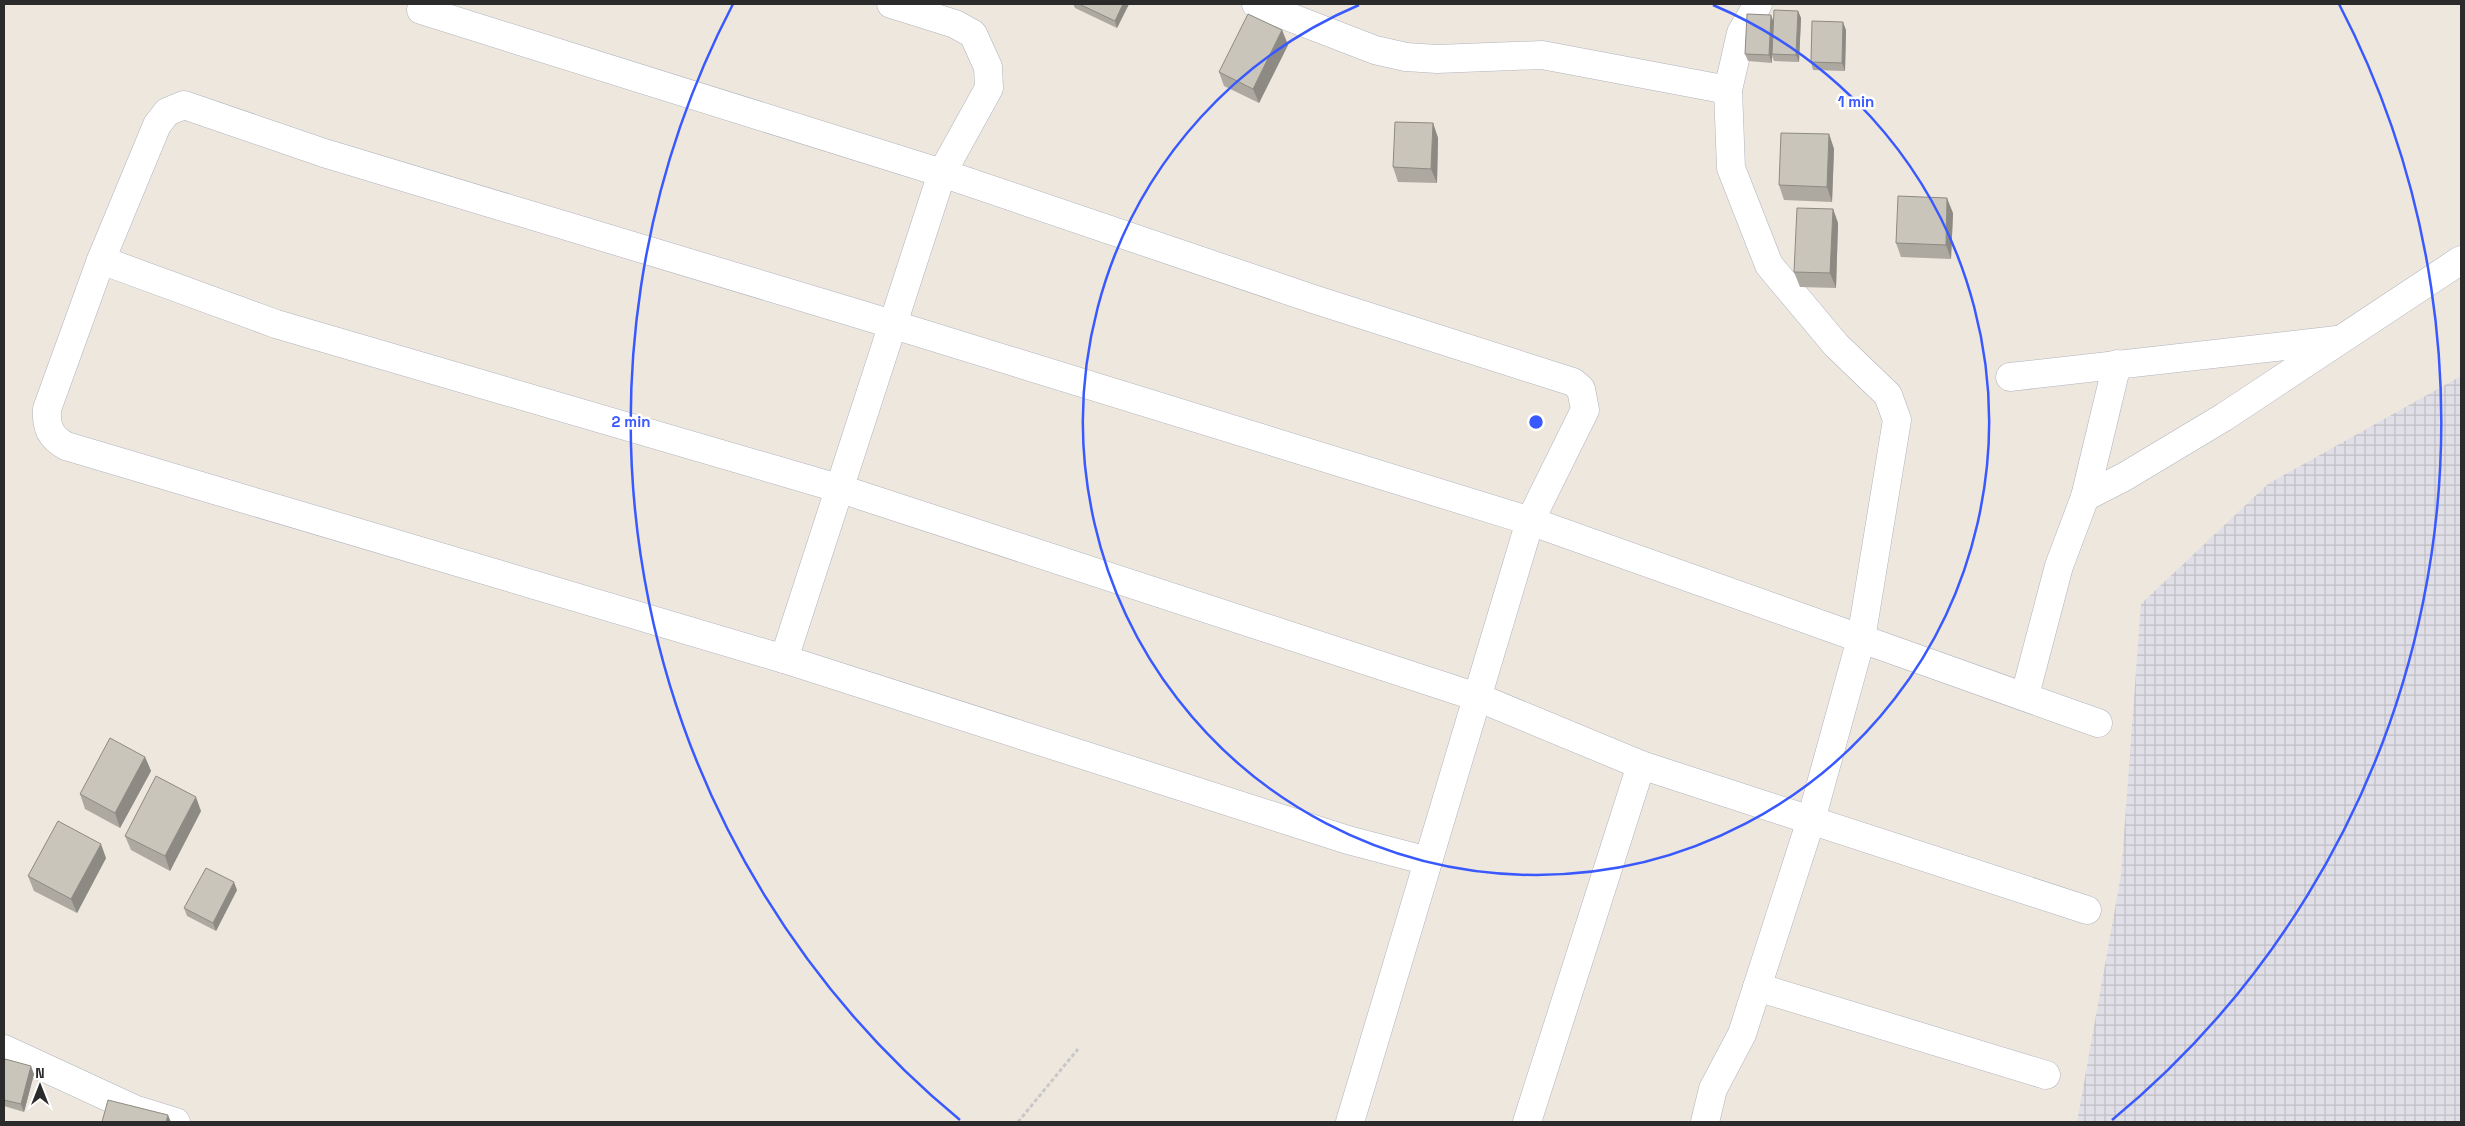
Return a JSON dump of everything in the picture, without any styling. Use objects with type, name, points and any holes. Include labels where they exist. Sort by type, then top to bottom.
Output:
[{"type":"street","points":[[784,660],[942,173],[989,88],[988,67],[974,34],[955,24],[891,4]]},
{"type":"street","points":[[1256,4],[1375,50],[1406,57],[1436,59],[1542,55],[1728,90]]},
{"type":"street","points":[[1705,1122],[1713,1089],[1742,1034],[1811,820],[1862,639],[1897,420],[1888,396],[1836,346],[1770,265],[1731,168],[1728,90],[1741,33],[1758,4]]},
{"type":"street","points":[[421,10],[942,173],[1313,299],[1573,382],[1581,389],[1585,410],[1530,521],[1350,1122]]},
{"type":"street","points":[[1428,861],[1348,840],[784,660],[66,446],[55,440],[50,432],[47,421],[47,409],[101,260],[157,125],[167,112],[184,105],[324,153],[1530,521],[2025,695],[2098,723]]},
{"type":"street","points":[[101,260],[276,324],[841,489],[1477,697],[1641,764],[2087,910]]},
{"type":"street","points":[[2086,497],[2124,478],[2216,422],[2461,260]]},
{"type":"street","points":[[2010,377],[2341,339]]},
{"type":"street","points":[[2025,695],[2059,566],[2086,497],[2117,364]]},
{"type":"street","points":[[1527,1122],[1641,764]]},
{"type":"street","points":[[1757,987],[2046,1076]]},
{"type":"street","points":[[4,1049],[134,1109],[176,1122]]},
{"type":"path","points":[[1018,1122],[1078,1048]]},
{"type":"shaded area","points":[[2461,376],[2461,1122],[2077,1122],[2121,875],[2141,604],[2268,484]]},
{"type":"building","points":[[1079,4],[1123,4],[1115,21]]},
{"type":"building","points":[[1774,10],[1798,11],[1796,55],[1772,54]]},
{"type":"building","points":[[1248,14],[1282,30],[1253,89],[1219,72]]},
{"type":"building","points":[[1747,14],[1771,15],[1769,55],[1745,54]]},
{"type":"building","points":[[1812,21],[1843,22],[1842,63],[1811,62]]},
{"type":"building","points":[[1395,122],[1433,123],[1431,169],[1393,167]]},
{"type":"building","points":[[1781,133],[1829,134],[1827,187],[1779,185]]},
{"type":"building","points":[[1898,196],[1947,198],[1946,245],[1896,243]]},
{"type":"building","points":[[1797,208],[1833,209],[1830,273],[1794,272]]},
{"type":"building","points":[[110,738],[145,757],[115,813],[80,794]]},
{"type":"building","points":[[156,776],[196,797],[165,856],[125,836]]},
{"type":"building","points":[[58,821],[101,844],[71,899],[28,876]]},
{"type":"building","points":[[206,868],[234,882],[213,923],[184,908]]},
{"type":"building","points":[[5,1059],[31,1066],[21,1104],[4,1100]]},
{"type":"building","points":[[108,1100],[168,1115],[166,1122],[102,1122]]}]
